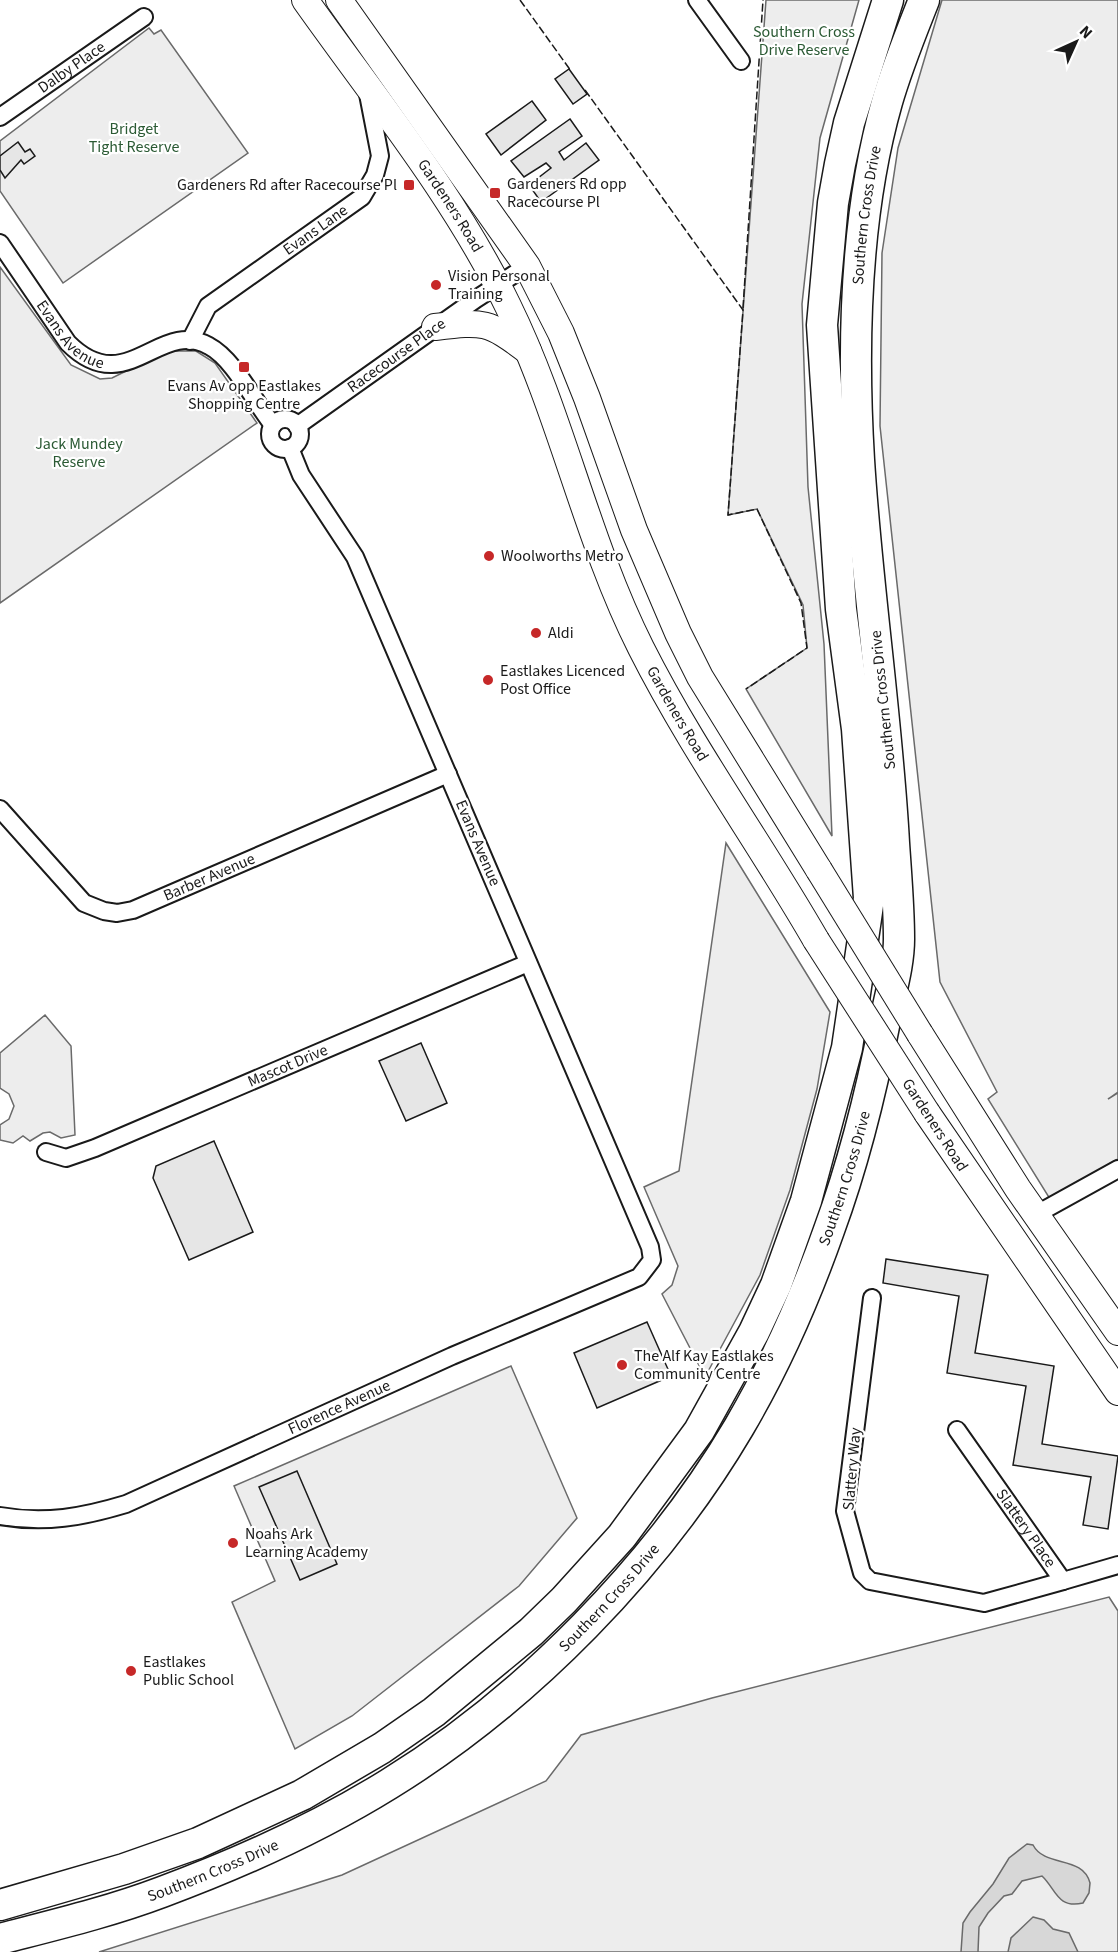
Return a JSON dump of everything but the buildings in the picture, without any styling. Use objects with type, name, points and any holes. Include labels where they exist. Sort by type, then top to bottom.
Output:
[{"type":"highway","name":"Southern Cross Drive","points":[[0,1905],[124,1869],[198,1843],[237,1826],[302,1795],[382,1748],[434,1712],[531,1632],[564,1600],[621,1536],[699,1431],[759,1323],[776,1285],[806,1201],[847,1048],[869,897],[857,729],[841,609],[822,325],[833,203],[840,164],[849,123],[888,0]]},
{"type":"highway","name":"Southern Cross Drive","points":[[0,1939],[156,1895],[230,1865],[314,1826],[392,1782],[466,1730],[532,1675],[594,1617],[651,1551],[711,1471],[739,1427],[805,1298],[855,1152],[871,1088],[899,947],[891,786],[859,457],[857,313],[860,252],[876,151],[887,103],[924,0]]},
{"type":"main road","name":"Gardeners Road","points":[[305,0],[458,216],[498,285],[528,351],[609,572],[640,646],[683,728],[927,1113],[1118,1392]]},
{"type":"main road","name":"Gardeners Road","points":[[339,0],[463,171],[527,266],[579,377],[634,530],[678,633],[700,677],[920,1034],[1035,1215],[1118,1332]]},
{"type":"main road","points":[[435,327],[472,322],[487,324],[528,351]]},
{"type":"street","points":[[697,0],[741,61]]},
{"type":"street","name":"Dalby Place","points":[[0,117],[144,17]]},
{"type":"street","name":"Evans Lane","points":[[190,341],[208,306],[362,197],[375,175],[380,156],[367,88]]},
{"type":"street","name":"Evans Avenue","points":[[0,243],[68,343],[91,360],[103,364],[124,363],[169,343],[190,341]]},
{"type":"street","name":"Racecourse Place","points":[[297,426],[435,327],[527,266]]},
{"type":"street","points":[[190,341],[209,346],[220,354],[273,425]]},
{"type":"street","points":[[285,420],[297,426],[299,439],[290,448],[281,448],[273,443],[270,434],[273,425],[285,420]]},
{"type":"street","name":"Evans Avenue","points":[[290,448],[301,475],[355,556],[650,1247]]},
{"type":"street","name":"Barber Avenue","points":[[0,809],[74,894],[96,908],[117,913],[133,910],[448,774]]},
{"type":"street","name":"Mascot Drive","points":[[46,1152],[66,1158],[95,1148],[528,963]]},
{"type":"street","points":[[1035,1215],[1118,1168]]},
{"type":"street","name":"Florence Avenue","points":[[0,1516],[37,1520],[72,1519],[126,1504],[452,1356],[639,1277],[652,1260],[650,1247]]},
{"type":"street","name":"Slattery Way","points":[[872,1298],[846,1511],[862,1573],[870,1581],[984,1603],[1063,1581]]},
{"type":"street","name":"Slattery Place","points":[[957,1430],[1063,1581],[1118,1565]]},
{"type":"shaded area","name":"Southern Cross Drive Reserve","points":[[766,0],[859,0],[820,138],[802,304],[808,487],[824,644],[832,836],[746,689],[807,648],[803,605],[757,509],[728,515]]},
{"type":"shaded area","points":[[942,0],[1118,0],[1118,1092],[1108,1099],[1118,1093],[1118,1159],[1050,1199],[988,1099],[997,1092],[940,982],[880,426],[882,253],[898,148]]},
{"type":"shaded area","name":"Bridget Tight Reserve","points":[[149,28],[154,34],[161,30],[248,153],[63,283],[0,191],[0,141]]},
{"type":"shaded area","name":"Jack Mundey Reserve","points":[[0,267],[71,365],[100,379],[112,378],[167,351],[196,351],[215,363],[257,423],[0,603]]},
{"type":"shaded area","points":[[726,843],[830,1012],[817,1089],[790,1190],[760,1275],[705,1377],[662,1294],[672,1285],[678,1266],[644,1187],[679,1171]]},
{"type":"shaded area","points":[[45,1015],[71,1046],[75,1135],[61,1138],[50,1132],[43,1133],[30,1141],[23,1136],[13,1143],[0,1140],[0,1125],[9,1119],[14,1106],[9,1094],[0,1088],[0,1053]]},
{"type":"shaded area","points":[[511,1366],[577,1518],[519,1586],[352,1716],[295,1749],[232,1602],[275,1581],[234,1486]]},
{"type":"shaded area","points":[[1109,1597],[1118,1611],[1118,1952],[99,1952],[342,1875],[546,1781],[581,1735],[712,1698]]},
{"type":"shaded area","points":[[1027,1844],[1033,1845],[1046,1857],[1080,1868],[1086,1874],[1090,1883],[1089,1893],[1083,1903],[1074,1904],[1062,1901],[1042,1876],[1022,1881],[1012,1894],[1004,1896],[988,1913],[979,1927],[978,1952],[961,1952],[963,1923],[993,1884],[1009,1858]]},
{"type":"shaded area","points":[[1033,1917],[1044,1920],[1053,1929],[1069,1933],[1078,1952],[1008,1952],[1011,1938]]},
{"type":"fence","points":[[520,0],[571,71]]},
{"type":"fence","points":[[743,308],[763,0]]},
{"type":"fence","points":[[585,90],[743,310],[728,515],[757,509],[801,603],[807,648],[746,689]]},
{"type":"place","name":"Gardeners Rd after Racecourse Pl","points":[[409,185]]},
{"type":"place","name":"Gardeners Rd opp Racecourse Pl","points":[[495,193]]},
{"type":"place","name":"Vision Personal Training","points":[[436,285]]},
{"type":"place","name":"Evans Av opp Eastlakes Shopping Centre","points":[[244,367]]},
{"type":"place","name":"Woolworths Metro","points":[[489,556]]},
{"type":"place","name":"Aldi","points":[[536,633]]},
{"type":"place","name":"Eastlakes Licenced Post Office","points":[[488,680]]},
{"type":"place","name":"The Alf Kay Eastlakes Community Centre","points":[[622,1365]]},
{"type":"place","name":"Noahs Ark Learning Academy","points":[[233,1543]]},
{"type":"place","name":"Eastlakes Public School","points":[[131,1671]]}]
